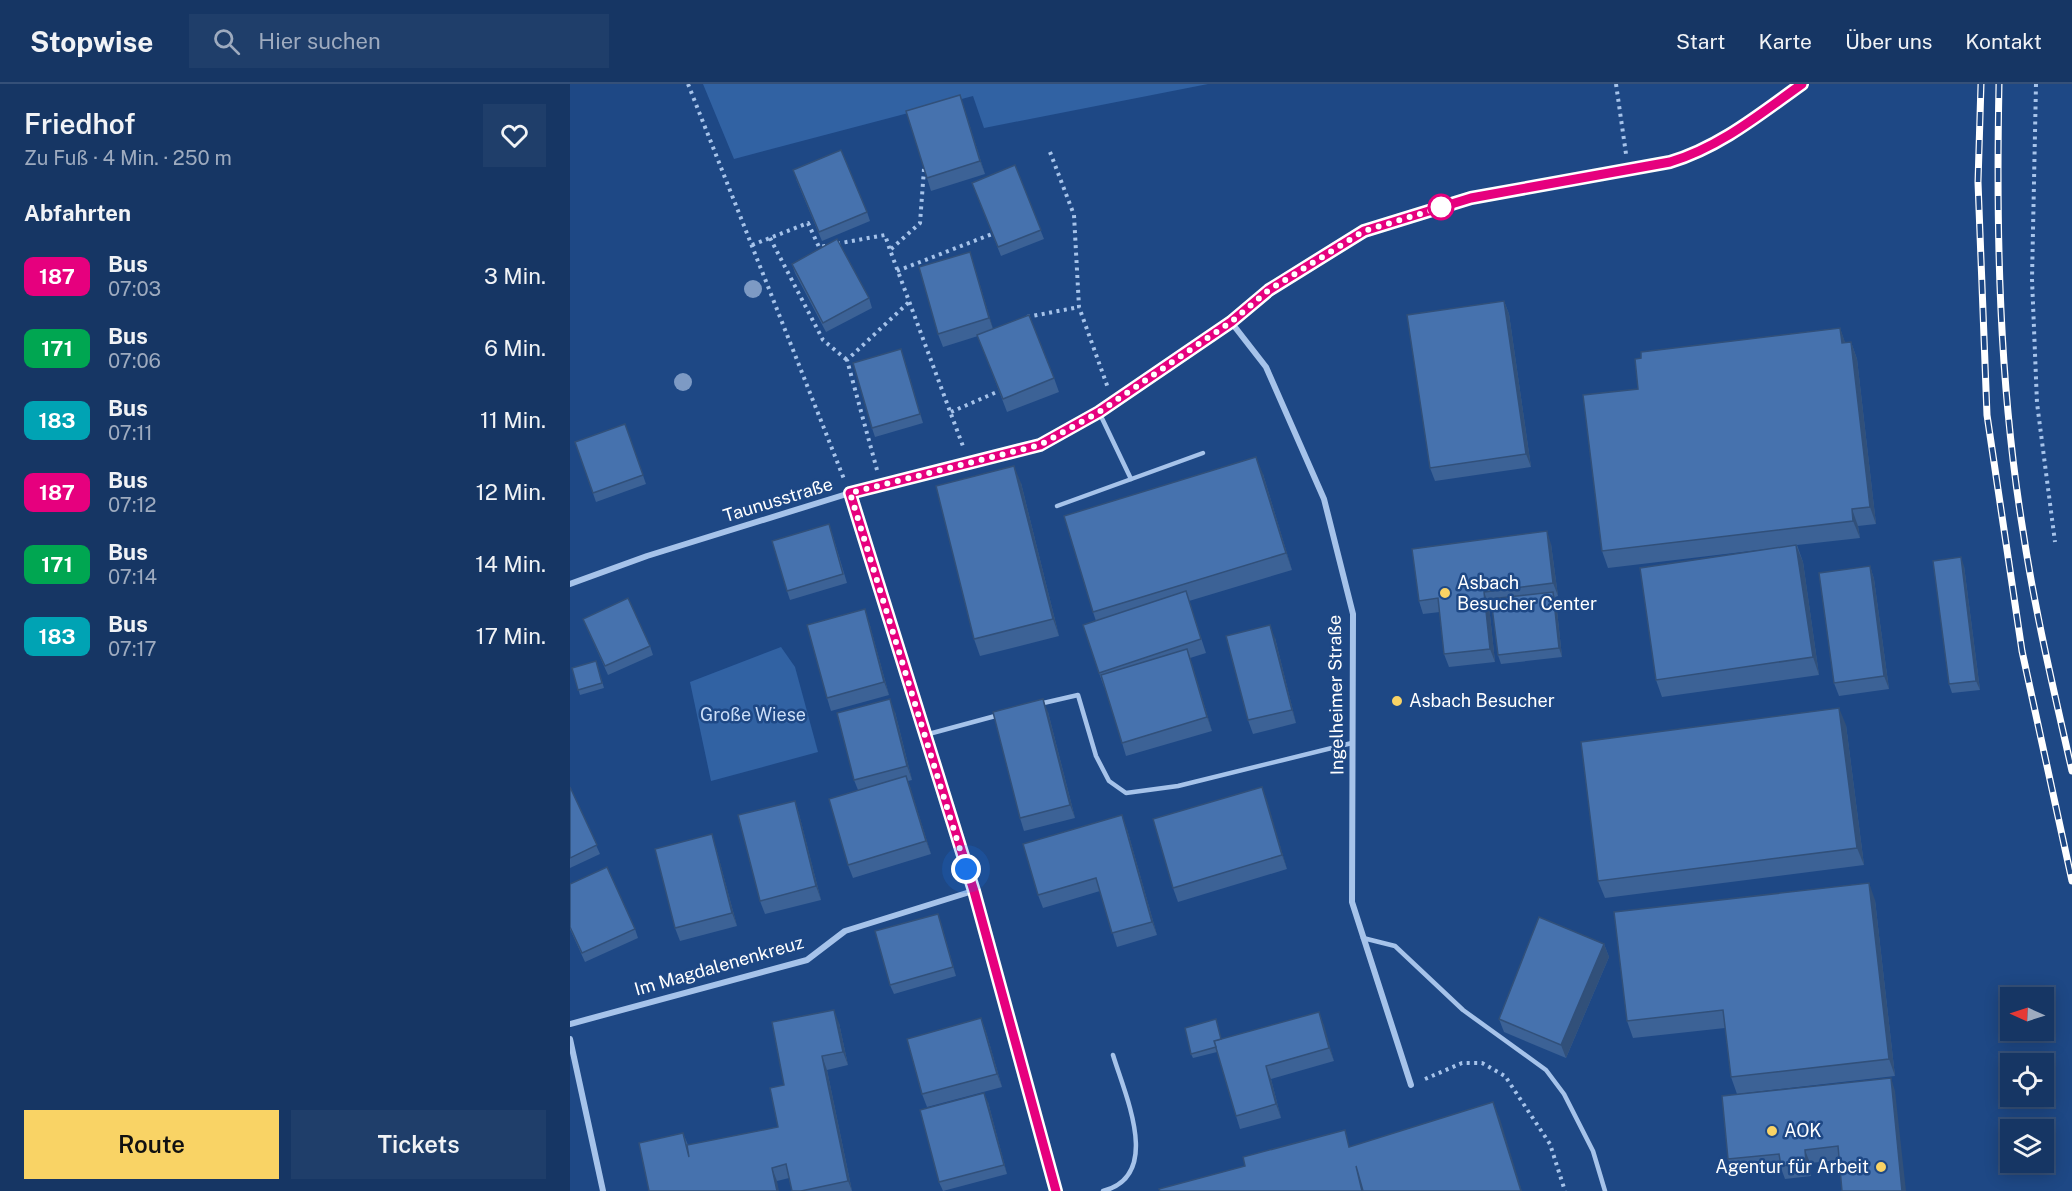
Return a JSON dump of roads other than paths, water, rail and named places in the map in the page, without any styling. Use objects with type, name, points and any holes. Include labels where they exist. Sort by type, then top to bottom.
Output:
[{"type":"street","name":"Taunusstraße","points":[[570,584],[647,556],[850,493],[1040,445],[1099,412],[1231,322],[1269,290],[1364,231],[1471,198],[1693,155],[1734,133],[1802,84]]},
{"type":"street","name":"Ingelheimer Straße","points":[[1231,322],[1266,368],[1324,499],[1353,614],[1352,902],[1411,1085]]},
{"type":"street","points":[[850,493],[974,891],[1056,1191]]},
{"type":"street","name":"Im Magdalenenkreuz","points":[[570,1024],[807,960],[845,931],[974,891]]},
{"type":"street","points":[[570,1039],[603,1191]]},
{"type":"lane","points":[[1099,412],[1131,479]]},
{"type":"lane","points":[[1057,506],[1203,453]]},
{"type":"lane","points":[[1032,706],[1077,695],[1096,756],[1109,781],[1126,793],[1178,786],[1352,744]]},
{"type":"lane","points":[[925,735],[1009,712]]},
{"type":"lane","points":[[1363,938],[1395,946],[1463,1010],[1546,1070],[1564,1094],[1593,1150],[1605,1191]]},
{"type":"lane","points":[[1103,1191],[1124,1183],[1131,1175],[1137,1150],[1133,1125],[1113,1055]]},
{"type":"railway","points":[[1981,84],[1978,182],[1987,415],[2022,651],[2072,881]]},
{"type":"railway","points":[[1999,84],[1999,252],[2009,420],[2033,591],[2072,771]]},
{"type":"place","name":"Asbach Besucher Center","points":[[1445,593]]},
{"type":"place","name":"Asbach Besucher","points":[[1397,701]]},
{"type":"place","name":"AOK","points":[[1772,1131]]},
{"type":"place","name":"Agentur für Arbeit","points":[[1881,1167]]},
{"type":"park label","name":"Große Wiese","points":[[753,715]]}]
